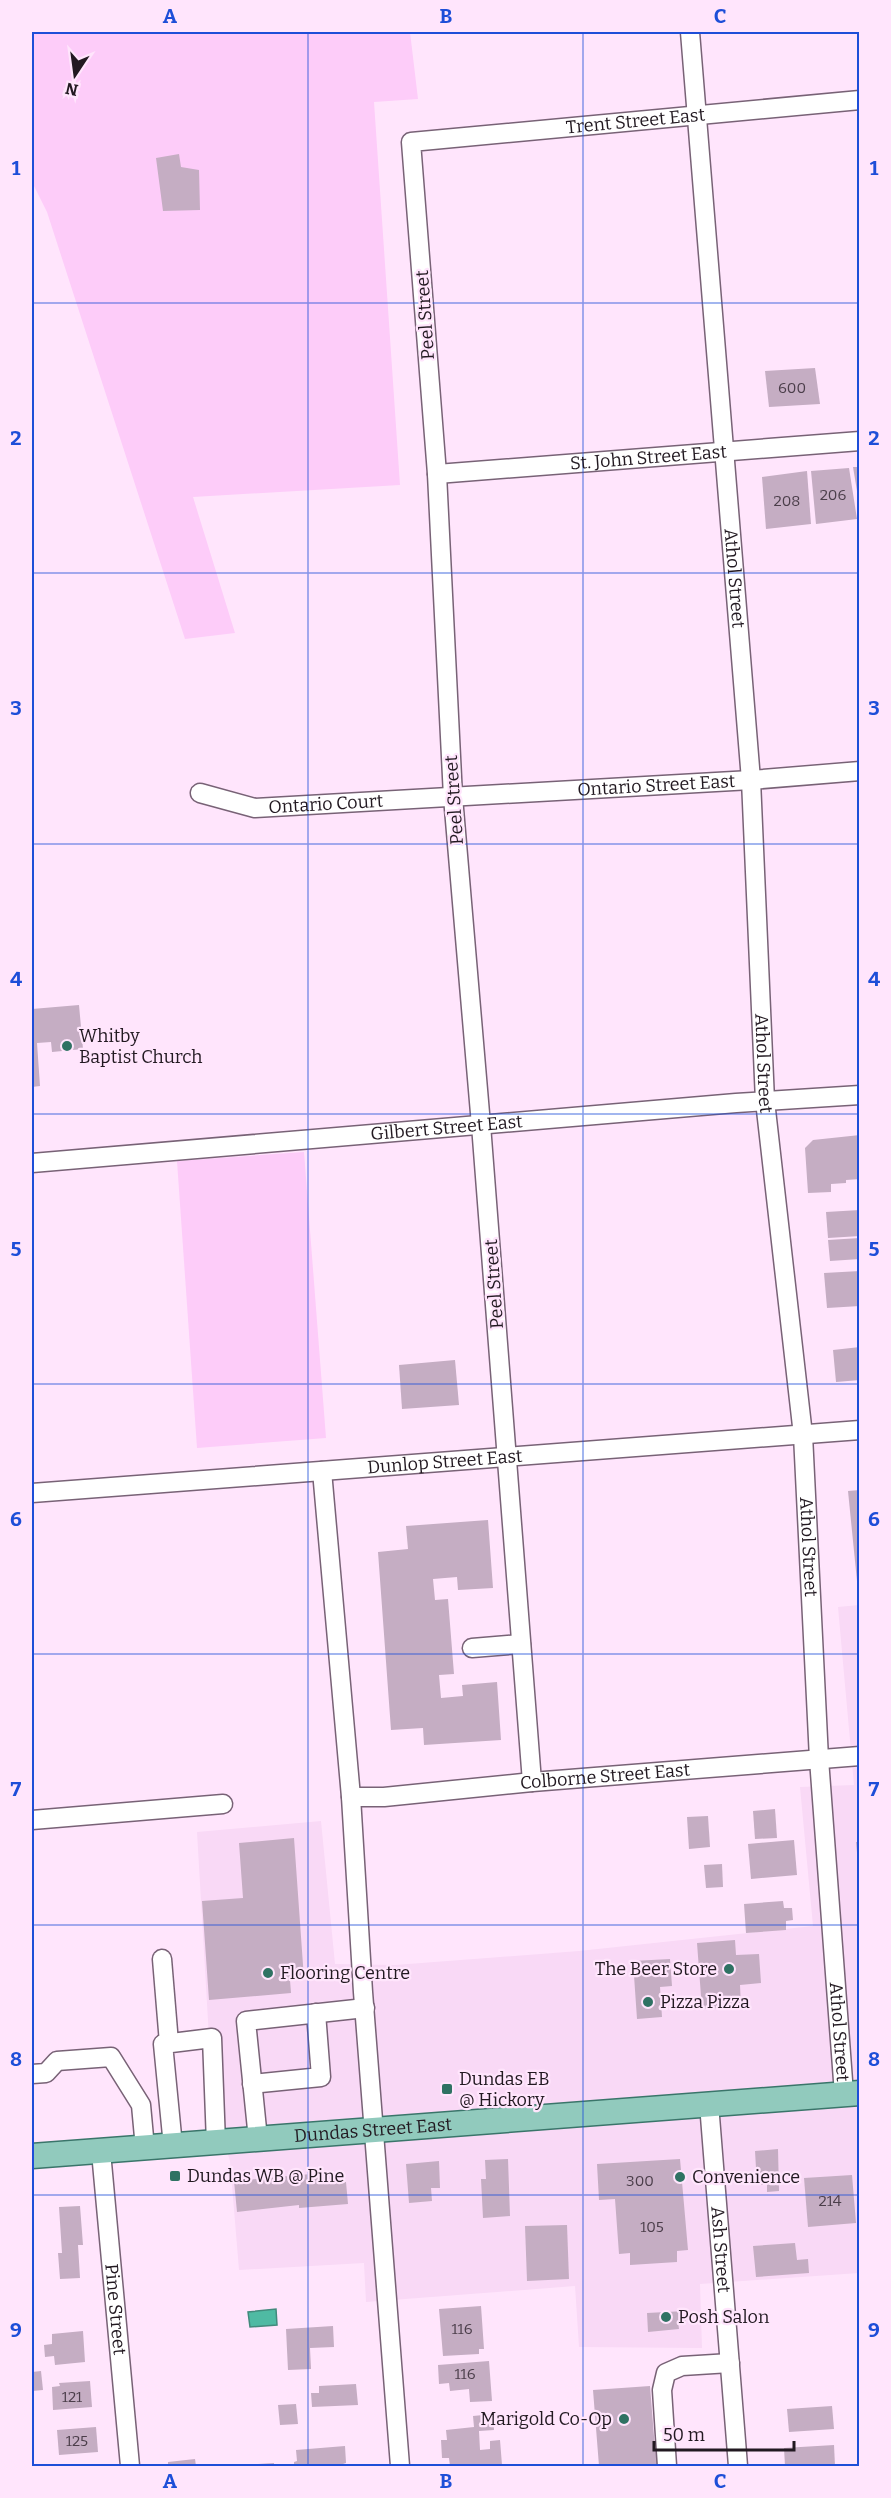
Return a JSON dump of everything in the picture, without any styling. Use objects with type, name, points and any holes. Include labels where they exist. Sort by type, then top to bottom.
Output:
[{"type":"main road","name":"Dundas Street East","points":[[32,2156],[852,2093]]},
{"type":"street","name":"Athol Street","points":[[690,32],[751,780],[765,1101],[802,1435],[819,1759],[852,2093]]},
{"type":"street","name":"Trent Street East","points":[[411,142],[860,100]]},
{"type":"street","name":"Peel Street","points":[[411,142],[437,474],[453,797],[532,1782]]},
{"type":"street","name":"St. John Street East","points":[[437,474],[860,441]]},
{"type":"street","name":"Ontario Street East","points":[[453,797],[751,780],[860,771]]},
{"type":"street","name":"Ontario Court","points":[[200,794],[255,808],[425,796],[453,797]]},
{"type":"street","name":"Gilbert Street East","points":[[32,1163],[860,1095]]},
{"type":"street","name":"Dunlop Street East","points":[[32,1493],[860,1430]]},
{"type":"street","points":[[322,1471],[351,1797],[400,2466]]},
{"type":"street","points":[[472,1648],[522,1644]]},
{"type":"street","name":"Colborne Street East","points":[[351,1797],[384,1797],[532,1782],[860,1756]]},
{"type":"street","points":[[32,1820],[223,1804]]},
{"type":"street","points":[[162,1959],[169,2043]]},
{"type":"street","points":[[258,2139],[246,2021],[365,2008]]},
{"type":"street","points":[[252,2084],[321,2077],[316,2013]]},
{"type":"street","points":[[173,2146],[163,2044],[212,2038],[216,2143]]},
{"type":"street","points":[[32,2074],[46,2073],[57,2061],[111,2057],[141,2105],[145,2148]]},
{"type":"street","name":"Ash Street","points":[[709,2104],[738,2466]]},
{"type":"street","name":"Pine Street","points":[[101,2152],[130,2466]]},
{"type":"street","points":[[668,2466],[662,2390],[666,2373],[682,2366],[730,2363]]},
{"type":"shaded area","points":[[32,32],[410,32],[418,99],[374,102],[400,485],[193,497],[235,633],[185,639],[47,212],[32,182]]},
{"type":"shaded area","points":[[304,1152],[326,1438],[197,1448],[177,1161]]},
{"type":"shaded area","points":[[859,1605],[859,2273],[700,2284],[702,2348],[579,2347],[575,2286],[366,2302],[364,2263],[239,2270],[230,2161],[213,2106],[197,1832],[321,1821],[335,1964],[395,1965],[579,1951],[813,1926],[800,1787],[854,1785],[838,1607]]},
{"type":"shaded area","points":[[276,2309],[277,2325],[250,2327],[248,2312]]},
{"type":"building","points":[[179,154],[181,167],[199,170],[200,210],[163,211],[156,158]]},
{"type":"building","points":[[815,368],[820,404],[769,407],[765,371]]},
{"type":"building","points":[[853,467],[860,467],[860,497],[858,497]]},
{"type":"building","points":[[849,468],[857,519],[816,524],[811,471]]},
{"type":"building","points":[[807,471],[811,524],[766,529],[762,477]]},
{"type":"building","name":"Whitby Baptist Church","points":[[79,1005],[83,1049],[52,1052],[51,1042],[37,1043],[40,1086],[32,1087],[32,1009]]},
{"type":"building","points":[[860,1135],[860,1179],[831,1184],[831,1192],[808,1193],[805,1148],[813,1140]]},
{"type":"building","points":[[860,1210],[860,1236],[828,1238],[826,1212]]},
{"type":"building","points":[[860,1238],[860,1259],[830,1261],[828,1240]]},
{"type":"building","points":[[860,1271],[860,1306],[827,1308],[824,1273]]},
{"type":"building","points":[[860,1347],[860,1380],[836,1382],[833,1350]]},
{"type":"building","points":[[455,1360],[459,1405],[402,1409],[399,1365]]},
{"type":"building","points":[[860,1490],[860,1591],[858,1591],[848,1491]]},
{"type":"building","points":[[488,1520],[493,1588],[458,1590],[457,1577],[433,1579],[435,1600],[448,1599],[454,1674],[439,1675],[441,1698],[463,1696],[462,1685],[497,1682],[501,1740],[424,1745],[423,1728],[391,1730],[378,1552],[408,1549],[406,1526]]},
{"type":"building","points":[[775,1809],[777,1838],[755,1839],[753,1811]]},
{"type":"building","points":[[708,1816],[710,1847],[689,1849],[687,1817]]},
{"type":"building","points":[[294,1838],[304,1979],[290,1980],[291,1993],[209,2000],[202,1901],[243,1898],[239,1843]]},
{"type":"building","points":[[794,1840],[797,1875],[751,1879],[748,1844]]},
{"type":"building","points":[[856,1842],[860,1842],[860,1863],[858,1863]]},
{"type":"building","points":[[722,1864],[723,1887],[706,1888],[704,1865]]},
{"type":"building","points":[[783,1901],[784,1908],[792,1908],[793,1920],[786,1921],[786,1930],[746,1933],[744,1904]]},
{"type":"building","name":"The Beer Store","points":[[735,1940],[736,1955],[759,1954],[761,1983],[740,1985],[741,2007],[702,2009],[697,1943]]},
{"type":"building","name":"Pizza Pizza","points":[[670,1959],[672,1986],[660,1987],[662,2017],[637,2019],[633,1961]]},
{"type":"building","points":[[778,2149],[779,2191],[767,2192],[767,2185],[757,2185],[755,2151]]},
{"type":"building","points":[[508,2159],[510,2216],[483,2218],[481,2179],[486,2179],[485,2160]]},
{"type":"building","points":[[680,2159],[688,2250],[677,2251],[677,2262],[630,2265],[630,2253],[619,2254],[615,2199],[599,2200],[597,2164]]},
{"type":"building","points":[[439,2161],[440,2188],[431,2188],[432,2201],[409,2203],[406,2164]]},
{"type":"building","points":[[333,2172],[334,2183],[346,2182],[348,2204],[299,2208],[299,2205],[237,2212],[234,2181]]},
{"type":"building","points":[[852,2175],[856,2223],[808,2227],[804,2178]]},
{"type":"building","points":[[80,2206],[83,2245],[78,2245],[80,2278],[60,2279],[58,2253],[62,2253],[59,2207]]},
{"type":"building","points":[[567,2225],[569,2279],[527,2281],[525,2226]]},
{"type":"building","points":[[795,2243],[797,2260],[808,2259],[809,2273],[756,2277],[753,2246]]},
{"type":"building","points":[[481,2306],[484,2349],[479,2349],[479,2354],[443,2356],[439,2309]]},
{"type":"building","name":"Posh Salon","points":[[685,2311],[686,2322],[678,2322],[679,2329],[648,2332],[647,2313]]},
{"type":"building","points":[[333,2326],[334,2347],[310,2348],[311,2369],[288,2370],[286,2329]]},
{"type":"building","points":[[83,2331],[85,2362],[55,2365],[54,2356],[45,2357],[44,2345],[52,2344],[52,2334]]},
{"type":"building","points":[[489,2361],[492,2401],[470,2402],[469,2389],[450,2391],[449,2383],[439,2384],[438,2365]]},
{"type":"building","points":[[41,2371],[43,2390],[32,2391],[32,2372]]},
{"type":"building","points":[[90,2381],[92,2407],[53,2410],[52,2387],[60,2386],[59,2383]]},
{"type":"building","points":[[356,2384],[358,2405],[312,2407],[311,2393],[319,2393],[319,2386]]},
{"type":"building","name":"Marigold Co-Op","points":[[650,2386],[655,2449],[658,2449],[659,2466],[599,2466],[593,2390]]},
{"type":"building","points":[[296,2404],[298,2424],[280,2425],[278,2405]]},
{"type":"building","points":[[832,2406],[834,2429],[789,2432],[787,2409]]},
{"type":"building","points":[[493,2414],[494,2430],[479,2431],[480,2450],[490,2449],[490,2441],[500,2440],[502,2465],[450,2466],[449,2458],[442,2458],[441,2440],[447,2440],[446,2430],[474,2427],[473,2416]]},
{"type":"building","points":[[96,2427],[98,2452],[59,2455],[57,2430]]},
{"type":"building","points":[[834,2445],[835,2466],[785,2466],[784,2448]]},
{"type":"building","points":[[345,2446],[346,2463],[343,2466],[294,2466],[294,2462],[297,2461],[296,2450]]},
{"type":"building","points":[[195,2459],[196,2466],[168,2466],[168,2462]]},
{"type":"building","points":[[274,2463],[274,2466],[258,2466],[258,2464]]},
{"type":"place","name":"Whitby Baptist Church","points":[[67,1046]]},
{"type":"place","name":"The Beer Store","points":[[729,1969]]},
{"type":"place","name":"Flooring Centre","points":[[268,1973]]},
{"type":"place","name":"Pizza Pizza","points":[[648,2002]]},
{"type":"place","name":"Dundas EB @ Hickory","points":[[447,2089]]},
{"type":"place","name":"Dundas WB @ Pine","points":[[175,2176]]},
{"type":"place","name":"Convenience","points":[[680,2177]]},
{"type":"place","name":"Posh Salon","points":[[666,2317]]},
{"type":"place","name":"Marigold Co-Op","points":[[624,2419]]}]
